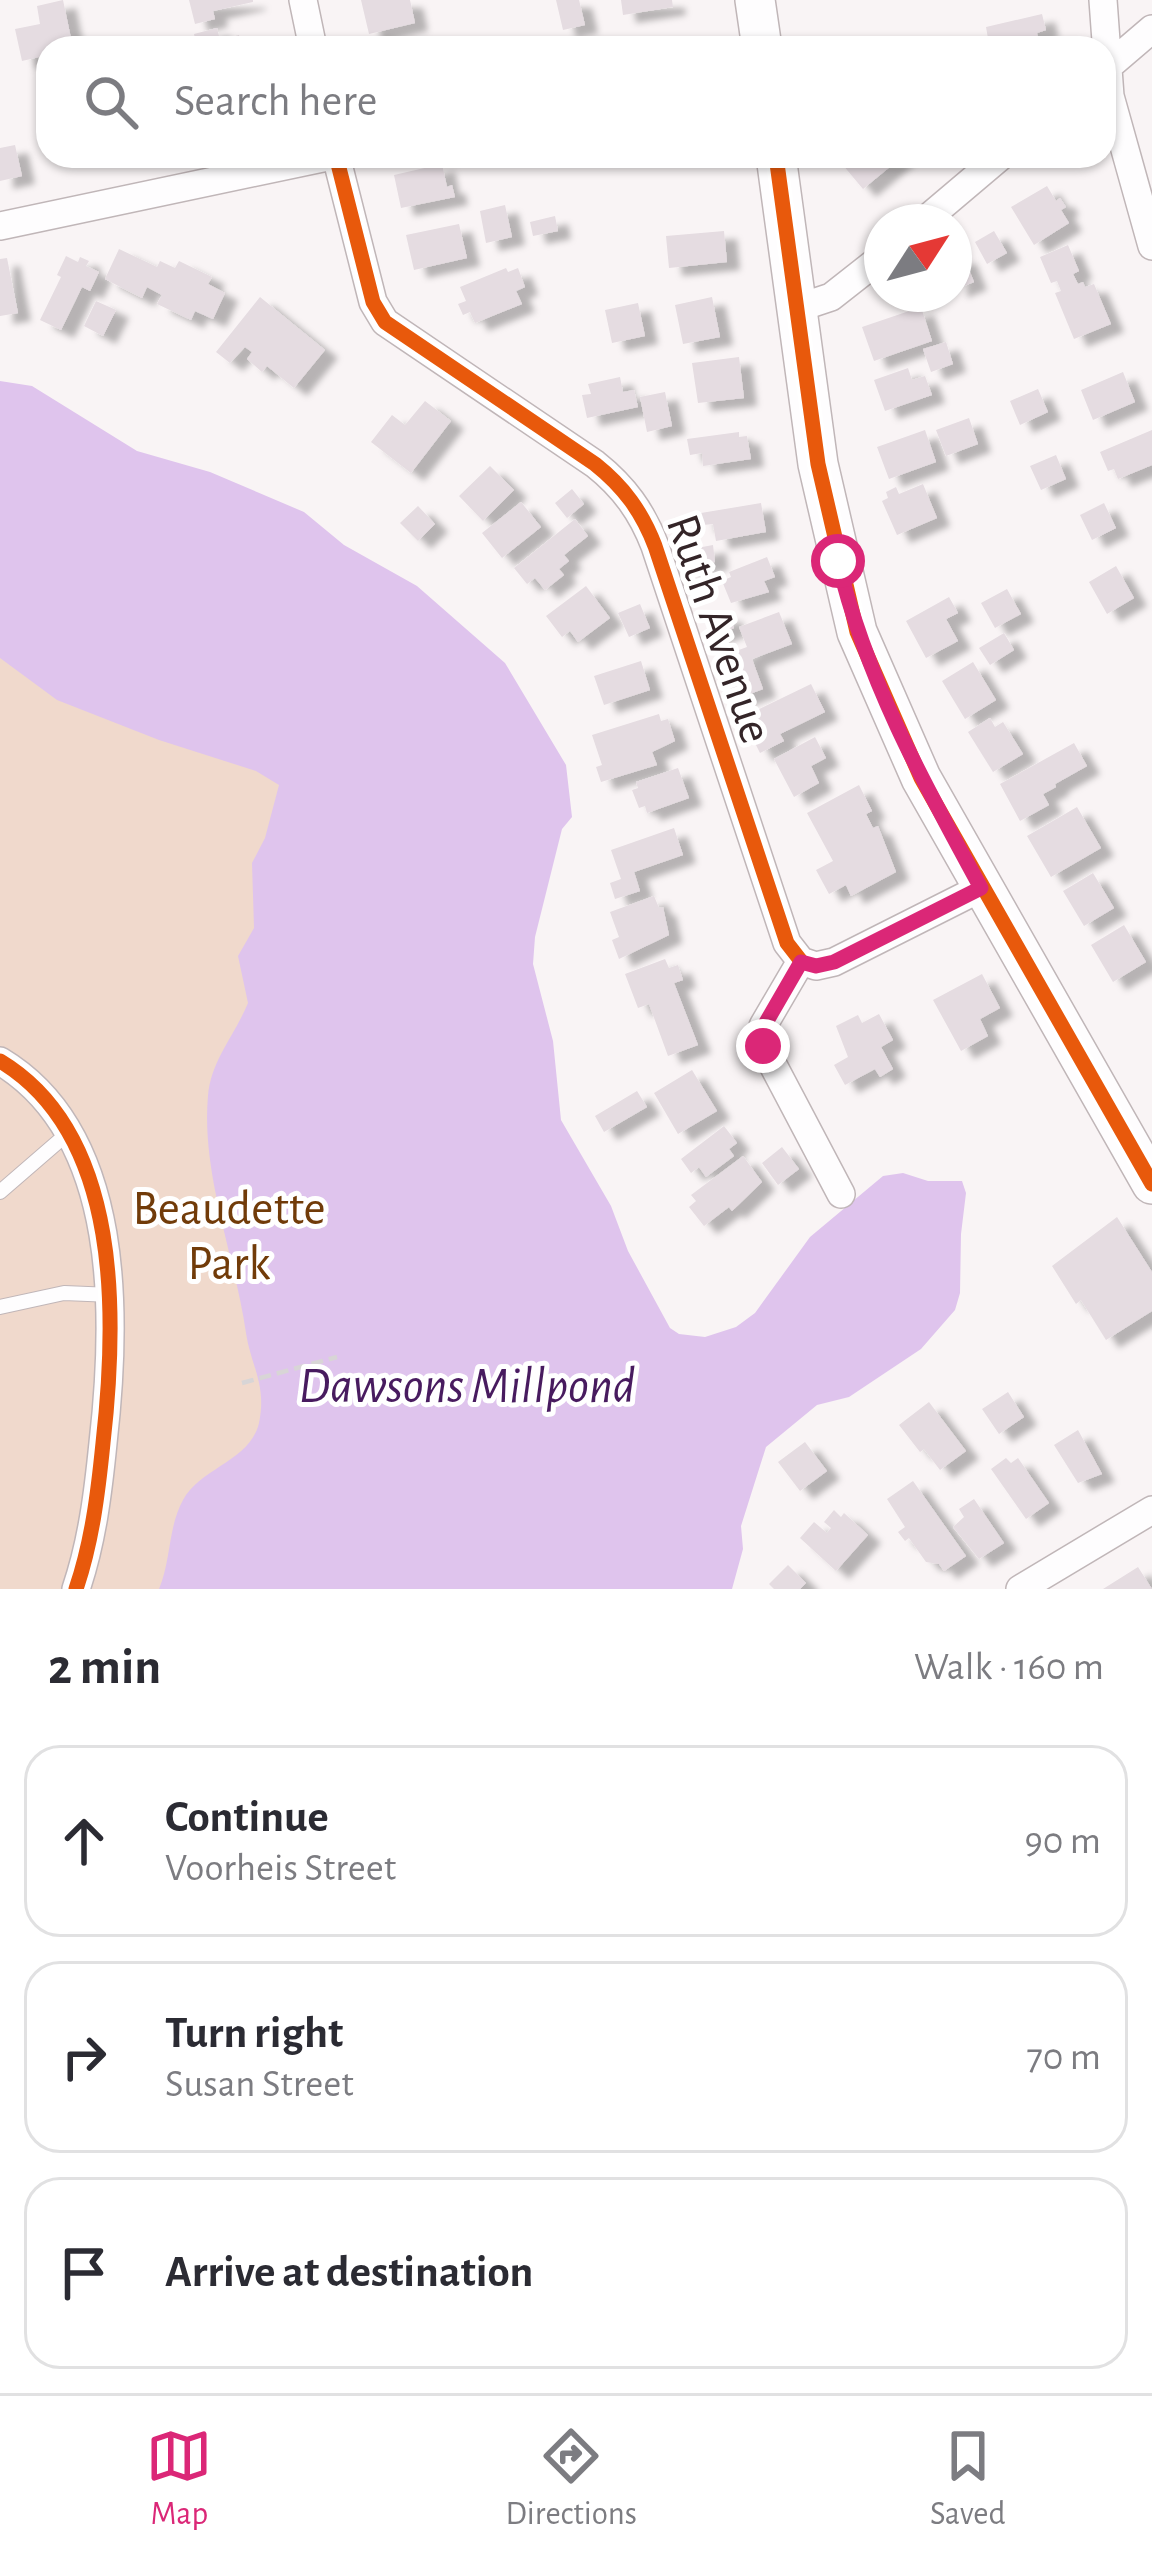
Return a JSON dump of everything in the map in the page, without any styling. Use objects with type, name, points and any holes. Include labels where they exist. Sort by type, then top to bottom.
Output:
[{"type":"street","points":[[303,0],[310,36]]},
{"type":"street","points":[[755,0],[760,36]]},
{"type":"street","points":[[1103,0],[1105,36]]},
{"type":"street","points":[[1116,60],[1152,29]]},
{"type":"street","points":[[1116,117],[1152,246]]},
{"type":"street","points":[[0,226],[277,168]]},
{"type":"street","name":"Ruth Avenue","points":[[337,168],[373,302],[385,322],[595,464],[640,512],[787,943],[801,962]]},
{"type":"street","points":[[777,168],[827,513],[857,632],[902,741],[1152,1184]]},
{"type":"street","points":[[944,204],[987,168]]},
{"type":"street","points":[[795,309],[831,298],[864,271]]},
{"type":"street","points":[[841,1194],[763,1046],[764,1026],[801,962],[816,966],[834,962],[981,888]]},
{"type":"street","points":[[0,1061],[41,1095],[67,1134],[99,1213],[112,1295],[98,1491],[76,1589]]},
{"type":"street","points":[[1020,1589],[1152,1510]]},
{"type":"lane","points":[[0,1192],[67,1134]]},
{"type":"lane","points":[[0,1307],[64,1293],[112,1295]]},
{"type":"path","points":[[242,1383],[337,1357]]},
{"type":"green space","name":"Beaudette Park","points":[[0,422],[347,697],[387,1589],[0,1589]]},
{"type":"water","name":"Dawsons Millpond","points":[[0,381],[32,386],[137,451],[210,472],[304,512],[344,545],[417,586],[505,663],[566,765],[572,817],[562,829],[535,937],[533,964],[553,1041],[561,1120],[611,1206],[628,1251],[670,1328],[705,1337],[736,1327],[755,1313],[810,1237],[883,1176],[903,1173],[928,1181],[962,1181],[966,1193],[955,1310],[921,1349],[849,1397],[817,1405],[766,1447],[741,1526],[743,1549],[732,1589],[159,1589],[183,1500],[201,1480],[246,1447],[261,1410],[260,1387],[214,1185],[207,1125],[210,1083],[248,1003],[238,956],[254,928],[252,863],[265,838],[279,785],[256,771],[57,700],[0,658]]},
{"type":"building","points":[[63,0],[70,36],[36,36],[36,58],[22,61],[15,29],[40,24],[37,6]]},
{"type":"building","points":[[189,0],[253,2],[213,11],[215,19],[195,24]]},
{"type":"building","points":[[361,0],[410,0],[415,23],[369,34]]},
{"type":"building","points":[[556,0],[579,0],[585,25],[563,30]]},
{"type":"building","points":[[621,0],[672,0],[673,7],[623,15]]},
{"type":"building","points":[[1042,14],[1046,30],[1038,36],[988,36],[986,27]]},
{"type":"building","points":[[217,28],[219,36],[194,36]]},
{"type":"building","points":[[15,145],[22,176],[0,181],[0,148]]},
{"type":"building","points":[[443,168],[455,197],[401,208],[394,175]]},
{"type":"building","points":[[845,168],[888,168],[863,189]]},
{"type":"building","points":[[1047,186],[1066,207],[1061,210],[1069,223],[1034,245],[1011,207]]},
{"type":"building","points":[[505,205],[512,237],[486,243],[480,211]]},
{"type":"building","points":[[555,216],[558,231],[533,236],[530,222]]},
{"type":"building","points":[[459,224],[467,258],[414,270],[406,235]]},
{"type":"building","points":[[724,231],[727,262],[669,268],[666,236]]},
{"type":"building","points":[[994,231],[1007,253],[987,264],[975,242]]},
{"type":"building","points":[[1068,245],[1079,271],[1073,274],[1078,284],[1094,284],[1111,324],[1074,339],[1055,293],[1061,291],[1057,281],[1051,283],[1040,257]]},
{"type":"building","points":[[119,249],[157,267],[160,261],[175,268],[179,261],[212,277],[208,284],[225,293],[213,319],[195,311],[191,320],[157,304],[162,295],[147,287],[142,298],[105,279]]},
{"type":"building","points":[[66,256],[89,261],[86,266],[99,272],[90,291],[82,287],[61,330],[40,320]]},
{"type":"building","points":[[7,258],[18,313],[0,316],[0,259]]},
{"type":"building","points":[[506,268],[508,272],[518,268],[525,287],[516,291],[522,304],[475,323],[470,312],[463,315],[458,304],[466,301],[460,287]]},
{"type":"building","points":[[260,297],[325,350],[294,388],[267,366],[262,372],[247,359],[252,352],[245,347],[230,363],[216,352]]},
{"type":"building","points":[[712,297],[720,337],[683,344],[675,305]]},
{"type":"building","points":[[96,301],[116,310],[103,336],[84,326]]},
{"type":"building","points":[[638,303],[645,336],[612,343],[605,310]]},
{"type":"building","points":[[906,312],[923,312],[932,341],[874,361],[862,327]]},
{"type":"building","points":[[946,342],[953,364],[931,372],[923,349]]},
{"type":"building","points":[[739,357],[744,398],[698,403],[692,363]]},
{"type":"building","points":[[908,368],[912,380],[925,376],[932,395],[885,411],[874,380]]},
{"type":"building","points":[[1123,372],[1135,402],[1093,420],[1081,390]]},
{"type":"building","points":[[620,377],[623,392],[634,390],[638,407],[587,418],[582,395],[591,394],[588,384]]},
{"type":"building","points":[[1038,389],[1048,412],[1020,425],[1010,401]]},
{"type":"building","points":[[665,392],[672,426],[647,432],[640,397]]},
{"type":"building","points":[[425,401],[451,421],[411,473],[371,442],[392,415],[405,425]]},
{"type":"building","points":[[969,418],[978,444],[946,456],[936,430]]},
{"type":"building","points":[[925,430],[936,462],[889,479],[877,447]]},
{"type":"building","points":[[1152,430],[1152,465],[1118,479],[1114,469],[1108,471],[1100,452]]},
{"type":"building","points":[[739,432],[739,437],[747,436],[751,459],[703,466],[702,453],[690,455],[687,439]]},
{"type":"building","points":[[1056,455],[1066,479],[1041,490],[1030,466]]},
{"type":"building","points":[[490,466],[514,490],[483,521],[459,496]]},
{"type":"building","points":[[923,484],[937,518],[897,535],[882,501],[888,498],[886,492],[896,487],[899,494]]},
{"type":"building","points":[[572,489],[584,504],[567,518],[555,503]]},
{"type":"building","points":[[521,502],[541,527],[502,558],[482,533]]},
{"type":"building","points":[[761,503],[766,532],[716,541],[713,524],[703,525],[701,513]]},
{"type":"building","points":[[1104,503],[1116,528],[1092,540],[1080,515]]},
{"type":"building","points":[[418,506],[435,524],[418,541],[400,523]]},
{"type":"building","points":[[575,519],[588,536],[564,555],[569,561],[559,569],[564,575],[545,590],[535,578],[527,584],[514,568]]},
{"type":"building","points":[[713,545],[715,562],[684,568],[681,551]]},
{"type":"building","points":[[767,557],[775,577],[764,581],[769,592],[731,603],[722,581],[731,577],[729,572]]},
{"type":"building","points":[[1116,566],[1134,598],[1107,614],[1089,582]]},
{"type":"building","points":[[586,586],[610,618],[578,642],[570,631],[562,637],[546,616]]},
{"type":"building","points":[[1007,589],[1021,614],[995,628],[981,603]]},
{"type":"building","points":[[949,597],[958,613],[946,619],[958,641],[926,658],[906,621]]},
{"type":"building","points":[[640,604],[650,628],[629,637],[618,613]]},
{"type":"building","points":[[779,612],[792,644],[752,659],[763,689],[734,700],[720,665],[738,658],[736,651],[747,647],[739,627]]},
{"type":"building","points":[[728,613],[734,628],[711,637],[705,622]]},
{"type":"building","points":[[1004,633],[1014,650],[990,665],[979,648]]},
{"type":"building","points":[[641,661],[650,690],[604,705],[594,676]]},
{"type":"building","points":[[973,662],[996,700],[965,719],[942,681]]},
{"type":"building","points":[[811,684],[825,712],[780,734],[784,741],[760,753],[752,737],[760,733],[751,713]]},
{"type":"building","points":[[659,714],[661,721],[668,719],[675,741],[652,752],[657,765],[601,782],[596,767],[602,765],[592,735]]},
{"type":"building","points":[[990,718],[995,727],[1003,722],[1023,754],[993,772],[968,732]]},
{"type":"building","points":[[815,737],[826,758],[811,766],[819,783],[794,797],[774,759]]},
{"type":"building","points":[[1074,743],[1087,766],[1055,784],[1043,794],[1049,805],[1020,821],[1000,784]]},
{"type":"building","points":[[678,768],[689,798],[647,813],[645,806],[639,808],[632,790],[638,788],[636,782]]},
{"type":"building","points":[[859,785],[872,811],[866,814],[873,828],[878,826],[896,872],[851,896],[846,885],[829,894],[816,870],[833,861],[807,813]]},
{"type":"building","points":[[1077,807],[1101,848],[1051,877],[1027,836]]},
{"type":"building","points":[[674,828],[683,855],[634,872],[640,891],[615,899],[610,883],[621,879],[611,850]]},
{"type":"building","points":[[1093,873],[1114,908],[1084,926],[1063,891]]},
{"type":"building","points":[[654,896],[659,908],[663,907],[669,935],[619,959],[612,940],[619,937],[610,912]]},
{"type":"building","points":[[1124,925],[1146,962],[1113,982],[1091,945]]},
{"type":"building","points":[[665,959],[669,968],[678,965],[683,980],[674,983],[698,1045],[668,1056],[649,1004],[638,1008],[625,974]]},
{"type":"building","points":[[982,974],[1000,1008],[980,1019],[988,1036],[961,1051],[933,1000]]},
{"type":"building","points":[[879,1014],[893,1040],[881,1047],[893,1069],[880,1077],[875,1069],[845,1085],[834,1065],[848,1057],[836,1026],[858,1015],[862,1023]]},
{"type":"building","points":[[692,1070],[717,1111],[678,1134],[654,1093]]},
{"type":"building","points":[[637,1091],[647,1107],[604,1132],[595,1116]]},
{"type":"building","points":[[724,1126],[737,1143],[729,1149],[734,1156],[706,1177],[699,1167],[691,1173],[681,1159]]},
{"type":"building","points":[[782,1147],[799,1169],[778,1185],[762,1163]]},
{"type":"building","points":[[743,1156],[762,1182],[732,1211],[729,1207],[704,1226],[689,1207],[696,1201],[691,1195]]},
{"type":"building","points":[[1117,1217],[1152,1272],[1152,1311],[1106,1340],[1052,1266]]},
{"type":"building","points":[[1008,1392],[1024,1417],[999,1434],[982,1409]]},
{"type":"building","points":[[929,1402],[966,1451],[940,1470],[899,1425]]},
{"type":"building","points":[[1078,1430],[1102,1474],[1078,1483],[1054,1445]]},
{"type":"building","points":[[805,1442],[827,1471],[800,1491],[778,1462]]},
{"type":"building","points":[[1006,1458],[1011,1463],[1018,1458],[1049,1503],[1026,1519],[991,1469]]},
{"type":"building","points":[[913,1481],[966,1556],[944,1571],[939,1564],[926,1562],[909,1538],[905,1541],[898,1532],[905,1527],[887,1499]]},
{"type":"building","points":[[974,1499],[1004,1543],[979,1559],[953,1527],[964,1517],[959,1509]]},
{"type":"building","points":[[834,1510],[868,1535],[836,1571],[800,1538],[814,1522],[827,1533],[831,1528],[824,1522]]},
{"type":"building","points":[[788,1565],[806,1583],[800,1589],[774,1589],[769,1584]]},
{"type":"building","points":[[1138,1567],[1152,1589],[1103,1589]]},
{"type":"cycle path","points":[[339,168],[373,302],[385,322],[595,464],[638,511],[655,546],[787,943],[801,961]]},
{"type":"cycle path","points":[[778,168],[818,464],[857,632],[921,778],[1152,1184]]},
{"type":"cycle path","points":[[0,1061],[40,1094],[70,1135],[90,1182],[103,1234],[109,1288],[108,1394],[94,1517],[76,1589]]},
{"type":"route","points":[[763,1046],[764,1026],[801,962],[816,966],[834,962],[981,888],[884,700],[857,632],[838,561]]}]
